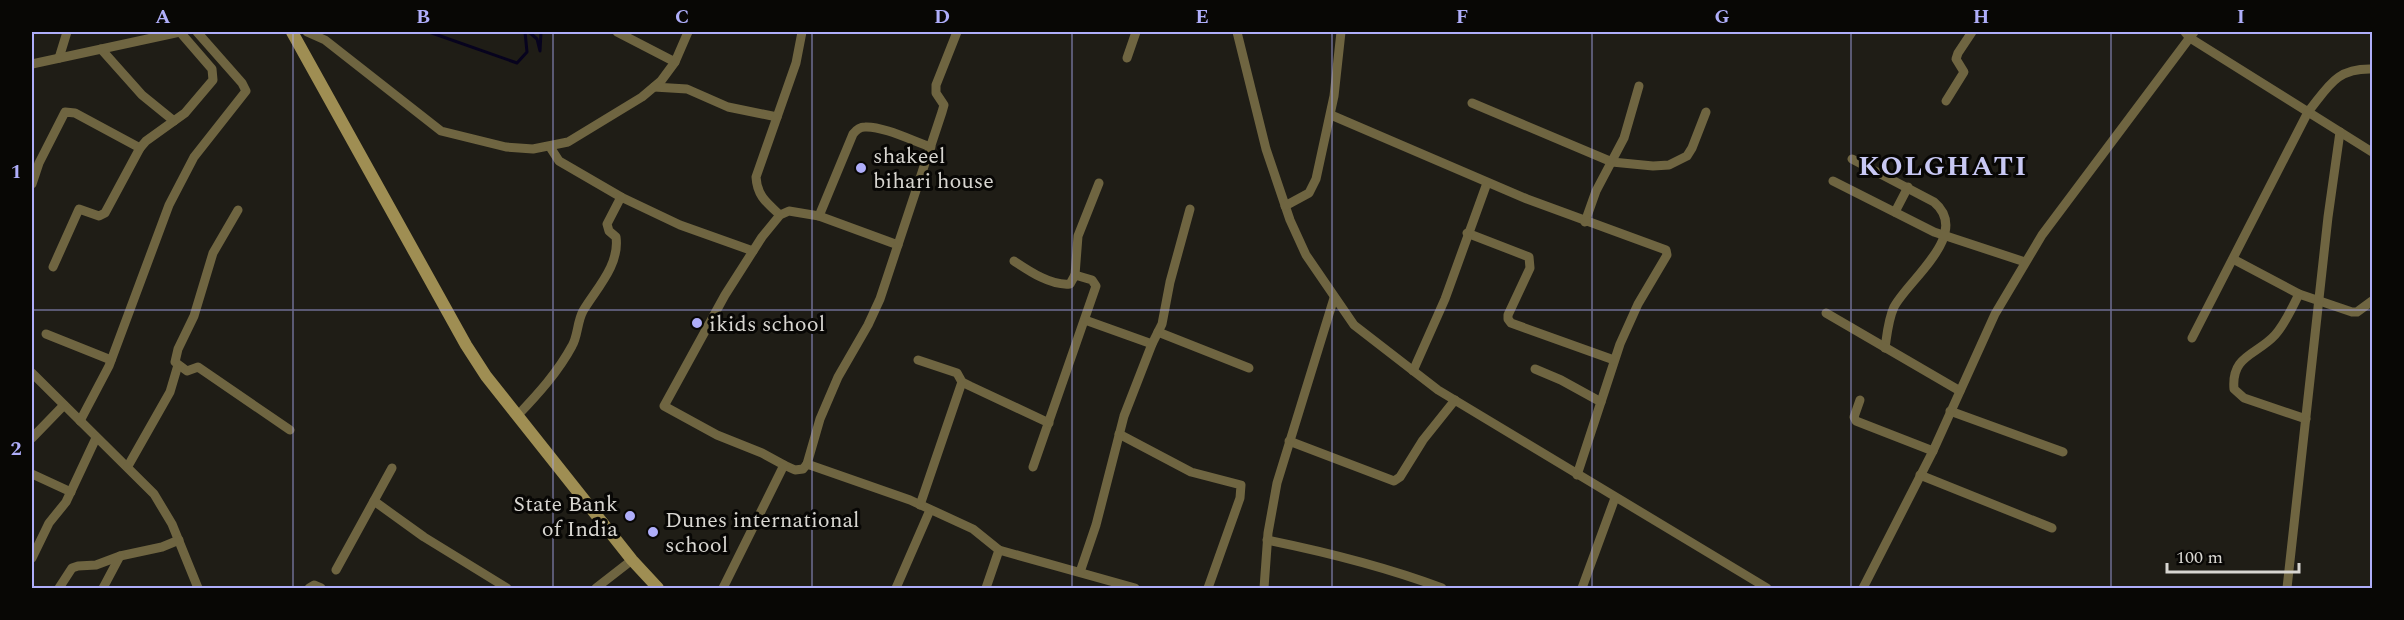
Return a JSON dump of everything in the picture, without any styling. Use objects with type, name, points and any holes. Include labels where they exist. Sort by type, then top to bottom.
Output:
[{"type":"main road","points":[[292,32],[466,345],[486,376],[632,560],[658,588]]},
{"type":"street","points":[[59,58],[67,32]]},
{"type":"street","points":[[32,64],[180,32],[214,74],[213,80],[185,113],[146,141],[140,148],[105,213],[99,216],[79,209],[52,267]]},
{"type":"street","points":[[80,421],[111,360],[169,205],[194,157],[246,91],[242,83],[197,32]]},
{"type":"street","points":[[307,32],[325,40],[441,131],[506,147],[533,149],[567,142],[642,97],[654,87],[675,62],[688,32]]},
{"type":"street","points":[[617,32],[675,62]]},
{"type":"street","points":[[780,215],[762,198],[757,188],[756,177],[796,63],[802,32]]},
{"type":"street","points":[[898,245],[819,216],[789,211],[780,215],[753,251],[725,295],[664,406],[717,435],[762,453],[784,465],[800,471],[807,464],[828,399],[880,299],[931,147],[944,105],[936,93],[936,85],[957,32]]},
{"type":"street","points":[[1127,57],[1136,32]]},
{"type":"street","points":[[1237,32],[1252,98],[1285,206],[1306,255],[1354,325],[1455,400],[1767,588]]},
{"type":"street","points":[[1285,206],[1309,194],[1314,186],[1331,115],[1341,32]]},
{"type":"street","points":[[1946,101],[1962,78],[1964,72],[1956,59],[1972,32]]},
{"type":"street","points":[[1863,588],[1933,451],[1995,314],[2025,262],[2042,235],[2190,34],[2373,152]]},
{"type":"street","points":[[101,49],[142,95],[174,121]]},
{"type":"street","points":[[2192,339],[2308,112],[2343,72],[2358,68],[2373,69]]},
{"type":"street","points":[[1585,222],[1596,191],[1627,129],[1639,86]]},
{"type":"street","points":[[654,87],[687,89],[728,107],[777,117]]},
{"type":"street","points":[[1472,103],[1612,162],[1653,166],[1669,165],[1680,161],[1692,148],[1706,112]]},
{"type":"street","points":[[32,184],[39,163],[65,112],[75,113],[140,148]]},
{"type":"street","points":[[1331,115],[1487,183],[1585,222],[1666,250],[1667,255],[1638,304],[1614,360],[1576,475]]},
{"type":"street","points":[[819,216],[857,129],[865,127],[882,130],[931,147]]},
{"type":"street","points":[[2287,588],[2340,132]]},
{"type":"street","points":[[550,147],[559,161],[621,197],[680,225],[753,251]]},
{"type":"street","points":[[1852,159],[1940,207],[1945,219],[1944,236],[1934,256],[1895,306],[1885,348]]},
{"type":"street","points":[[1833,181],[1944,236],[2025,262]]},
{"type":"street","points":[[1014,261],[1035,274],[1070,284],[1075,275],[1078,236],[1100,183]]},
{"type":"street","points":[[1413,371],[1441,308],[1487,183]]},
{"type":"street","points":[[1895,212],[1908,188]]},
{"type":"street","points":[[518,415],[548,383],[573,346],[582,314],[610,268],[616,237],[609,231],[607,224],[621,197]]},
{"type":"street","points":[[1080,572],[1096,525],[1119,434],[1158,332],[1191,209]]},
{"type":"street","points":[[238,210],[213,253],[194,316],[175,357],[178,365],[187,371],[198,367],[290,430]]},
{"type":"street","points":[[1467,233],[1529,257],[1530,268],[1508,315],[1511,323],[1614,360]]},
{"type":"street","points":[[2233,259],[2300,294],[2352,312],[2356,312],[2373,301]]},
{"type":"street","points":[[1033,467],[1096,283],[1075,275]]},
{"type":"street","points":[[2300,294],[2277,333],[2238,364],[2233,381],[2234,389],[2244,398],[2306,419]]},
{"type":"street","points":[[1264,588],[1270,511],[1289,441],[1334,298]]},
{"type":"street","points":[[1826,313],[1960,391]]},
{"type":"street","points":[[1085,320],[1152,344]]},
{"type":"street","points":[[1158,332],[1250,368]]},
{"type":"street","points":[[46,334],[111,360]]},
{"type":"street","points":[[918,360],[957,373],[962,382],[1049,423]]},
{"type":"street","points":[[128,466],[170,392],[178,365]]},
{"type":"street","points":[[1535,369],[1601,402]]},
{"type":"street","points":[[32,372],[154,494],[166,511],[198,588]]},
{"type":"street","points":[[920,505],[962,382]]},
{"type":"street","points":[[1289,441],[1394,481],[1400,477],[1423,440],[1455,400]]},
{"type":"street","points":[[1860,400],[1854,417],[1856,421],[1933,451]]},
{"type":"street","points":[[32,437],[64,405]]},
{"type":"street","points":[[1950,411],[2063,452]]},
{"type":"street","points":[[1119,434],[1191,472],[1241,485],[1240,498],[1208,588]]},
{"type":"street","points":[[32,558],[49,523],[66,502],[96,438]]},
{"type":"street","points":[[807,464],[920,505],[973,529],[999,550],[1135,588]]},
{"type":"street","points":[[723,588],[784,465]]},
{"type":"street","points":[[336,570],[392,468]]},
{"type":"street","points":[[32,474],[71,492]]},
{"type":"street","points":[[1920,475],[2052,528]]},
{"type":"street","points":[[1582,588],[1615,498]]},
{"type":"street","points":[[374,501],[424,537],[507,588]]},
{"type":"street","points":[[896,588],[930,510]]},
{"type":"street","points":[[59,588],[72,568],[96,566],[120,556],[162,547],[179,540]]},
{"type":"street","points":[[1267,540],[1308,548],[1408,575],[1442,588]]},
{"type":"street","points":[[986,588],[999,550]]},
{"type":"street","points":[[103,588],[120,556]]},
{"type":"street","points":[[596,588],[632,560]]},
{"type":"street","points":[[1096,588],[1100,577]]},
{"type":"street","points":[[309,588],[314,585],[321,588]]},
{"type":"waterway","points":[[429,32],[517,63],[527,52],[525,32]]},
{"type":"waterway","points":[[529,32],[537,39],[540,51],[541,32]]},
{"type":"place","name":"shakeel bihari house","points":[[861,168]]},
{"type":"place","name":"ikids school","points":[[697,323]]},
{"type":"place","name":"State Bank of India","points":[[630,516]]},
{"type":"place","name":"Dunes international school","points":[[653,532]]},
{"type":"district","name":"KOLGHATI","points":[[1943,165]]}]
